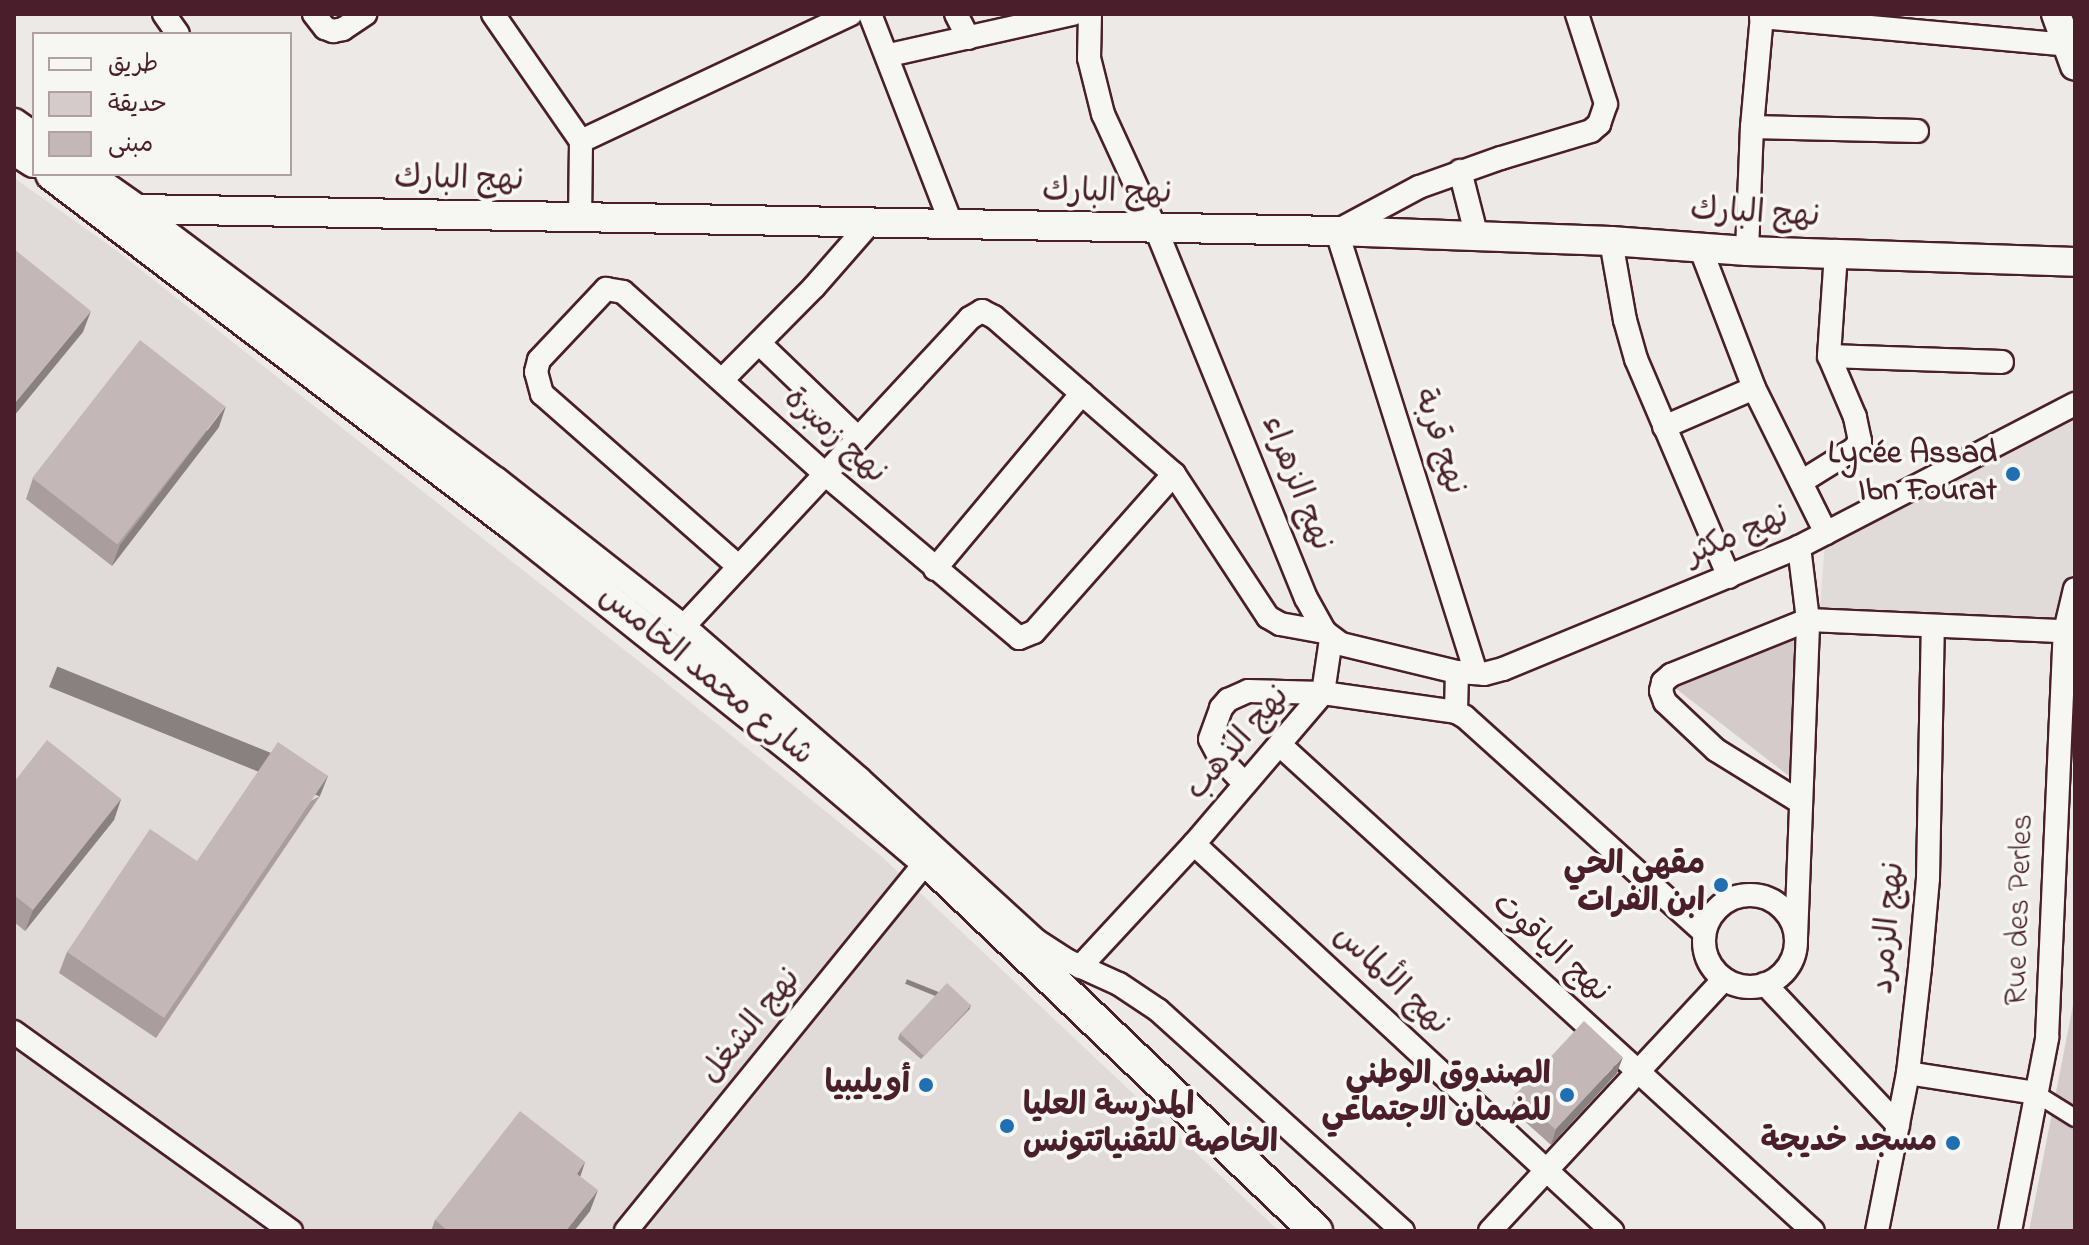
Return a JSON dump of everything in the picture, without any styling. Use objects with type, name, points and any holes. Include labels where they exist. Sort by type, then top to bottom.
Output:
[{"type":"main road","points":[[14,148],[32,160]]},
{"type":"main road","name":"شارع محمد الخامس","points":[[55,176],[626,612],[927,861],[1316,1231]]},
{"type":"street","points":[[164,14],[177,32]]},
{"type":"street","points":[[314,14],[325,28],[333,31],[343,29],[365,14]]},
{"type":"street","points":[[493,14],[581,141],[580,218]]},
{"type":"street","points":[[581,141],[851,14]]},
{"type":"street","points":[[870,14],[889,55],[952,225]]},
{"type":"street","points":[[956,14],[968,38]]},
{"type":"street","points":[[889,55],[1073,14]]},
{"type":"street","name":"نهج الزهراء","points":[[1090,14],[1089,58],[1094,86],[1109,128],[1156,229],[1306,598],[1328,636]]},
{"type":"street","points":[[1337,231],[1393,199],[1460,171],[1591,131],[1605,111],[1602,87],[1577,14]]},
{"type":"street","points":[[1747,251],[1761,16],[2072,56],[2056,14]]},
{"type":"street","points":[[14,123],[32,136]]},
{"type":"street","points":[[1752,127],[1917,131]]},
{"type":"street","points":[[1460,171],[1477,237]]},
{"type":"street","points":[[90,176],[497,479],[684,626],[859,778],[1037,941],[1080,967],[1119,984],[1158,1010],[1403,1231]]},
{"type":"street","name":"نهج البارك","points":[[137,209],[1337,231],[1611,241],[1747,251],[2075,262]]},
{"type":"street","points":[[722,380],[870,223]]},
{"type":"street","name":"نهج قربة","points":[[1337,231],[1466,672],[1456,712]]},
{"type":"street","points":[[1611,241],[1625,320],[1636,359],[1729,577]]},
{"type":"street","points":[[1700,247],[1754,388],[1826,533]]},
{"type":"street","points":[[1801,482],[1854,449],[1860,441],[1855,417],[1829,356],[1836,253]]},
{"type":"street","name":"نهج زمبرة","points":[[738,566],[542,394],[536,372],[539,360],[602,291],[613,288],[623,292],[825,474],[1015,636],[1024,638],[1034,632],[1174,474]]},
{"type":"street","points":[[684,626],[970,318],[982,311],[994,317],[1174,474],[1263,612],[1280,624],[1466,672]]},
{"type":"street","points":[[759,343],[858,438]]},
{"type":"street","points":[[1829,356],[2002,362]]},
{"type":"street","points":[[1664,427],[1754,388]]},
{"type":"street","points":[[935,569],[1082,393]]},
{"type":"street","name":"نهج مكثر","points":[[1466,672],[1503,669],[1799,547],[2075,404]]},
{"type":"street","points":[[1796,938],[1787,914],[1766,897],[1740,895],[1716,908],[1704,932],[1707,959],[1724,979],[1744,986],[1765,984],[1785,971],[1795,950],[1796,938],[1800,802],[1808,620],[1799,547]]},
{"type":"street","name":"Rue des Perles","points":[[2010,1231],[2046,1049],[2065,631],[2075,589]]},
{"type":"street","points":[[1800,802],[1716,750],[1665,702],[1661,691],[1663,682],[1671,675],[1808,620],[2065,631]]},
{"type":"street","name":"نهج الزمرد","points":[[1877,1231],[1908,1073],[1928,878],[1933,627]]},
{"type":"street","points":[[1245,784],[1220,758],[1210,739],[1221,708],[1228,700],[1248,691],[1323,693],[1328,636]]},
{"type":"street","name":"نهج الذهب","points":[[1080,967],[1194,844],[1323,693],[1456,712],[1482,730],[1704,932]]},
{"type":"street","name":"نهج الياقوت","points":[[1280,745],[1813,1231]]},
{"type":"street","name":"نهج الألماس","points":[[1194,844],[1612,1231]]},
{"type":"street","name":"نهج الشغل","points":[[626,1231],[927,861]]},
{"type":"street","points":[[1490,1231],[1640,1074],[1724,979]]},
{"type":"street","points":[[1765,984],[1898,1125]]},
{"type":"street","points":[[14,1032],[291,1231]]},
{"type":"street","points":[[1908,1073],[2035,1093],[2075,1118]]},
{"type":"shaded area","points":[[14,178],[113,248],[655,674],[881,856],[1279,1231],[14,1231]]},
{"type":"shaded area","name":"Lycée Assad Ibn Fourat","points":[[2075,407],[2075,559],[2064,618],[1820,609],[1825,542]]},
{"type":"green space","points":[[1797,633],[1789,776],[1670,684]]},
{"type":"green space","points":[[2075,983],[2075,1231],[2029,1231],[2074,1000]]},
{"type":"building","points":[[14,249],[91,311],[14,404]]},
{"type":"building","points":[[140,340],[225,406],[117,544],[32,478]]},
{"type":"building","points":[[47,740],[121,799],[33,910],[14,895],[14,782]]},
{"type":"building","points":[[278,742],[328,776],[164,1018],[67,952],[150,829],[197,861]]},
{"type":"building","points":[[947,983],[971,1006],[924,1056],[900,1033]]},
{"type":"building","name":"الصندوق الوطني للضمان الاجتماعي","points":[[1584,1021],[1623,1057],[1555,1130],[1516,1093]]},
{"type":"building","points":[[520,1111],[585,1162],[577,1174],[598,1190],[566,1231],[448,1231],[435,1220]]},
{"type":"place","name":"Lycée Assad Ibn Fourat","points":[[2013,474]]},
{"type":"place","name":"مقهى الحي ابن الفرات","points":[[1721,885]]},
{"type":"place","name":"أويليبيا","points":[[926,1085]]},
{"type":"place","name":"الصندوق الوطني للضمان الاجتماعي","points":[[1567,1095]]},
{"type":"place","name":"المدرسة العليا الخاصة للتقنياتتونس","points":[[1007,1126]]},
{"type":"place","name":"مسجد خديجة","points":[[1953,1143]]}]
